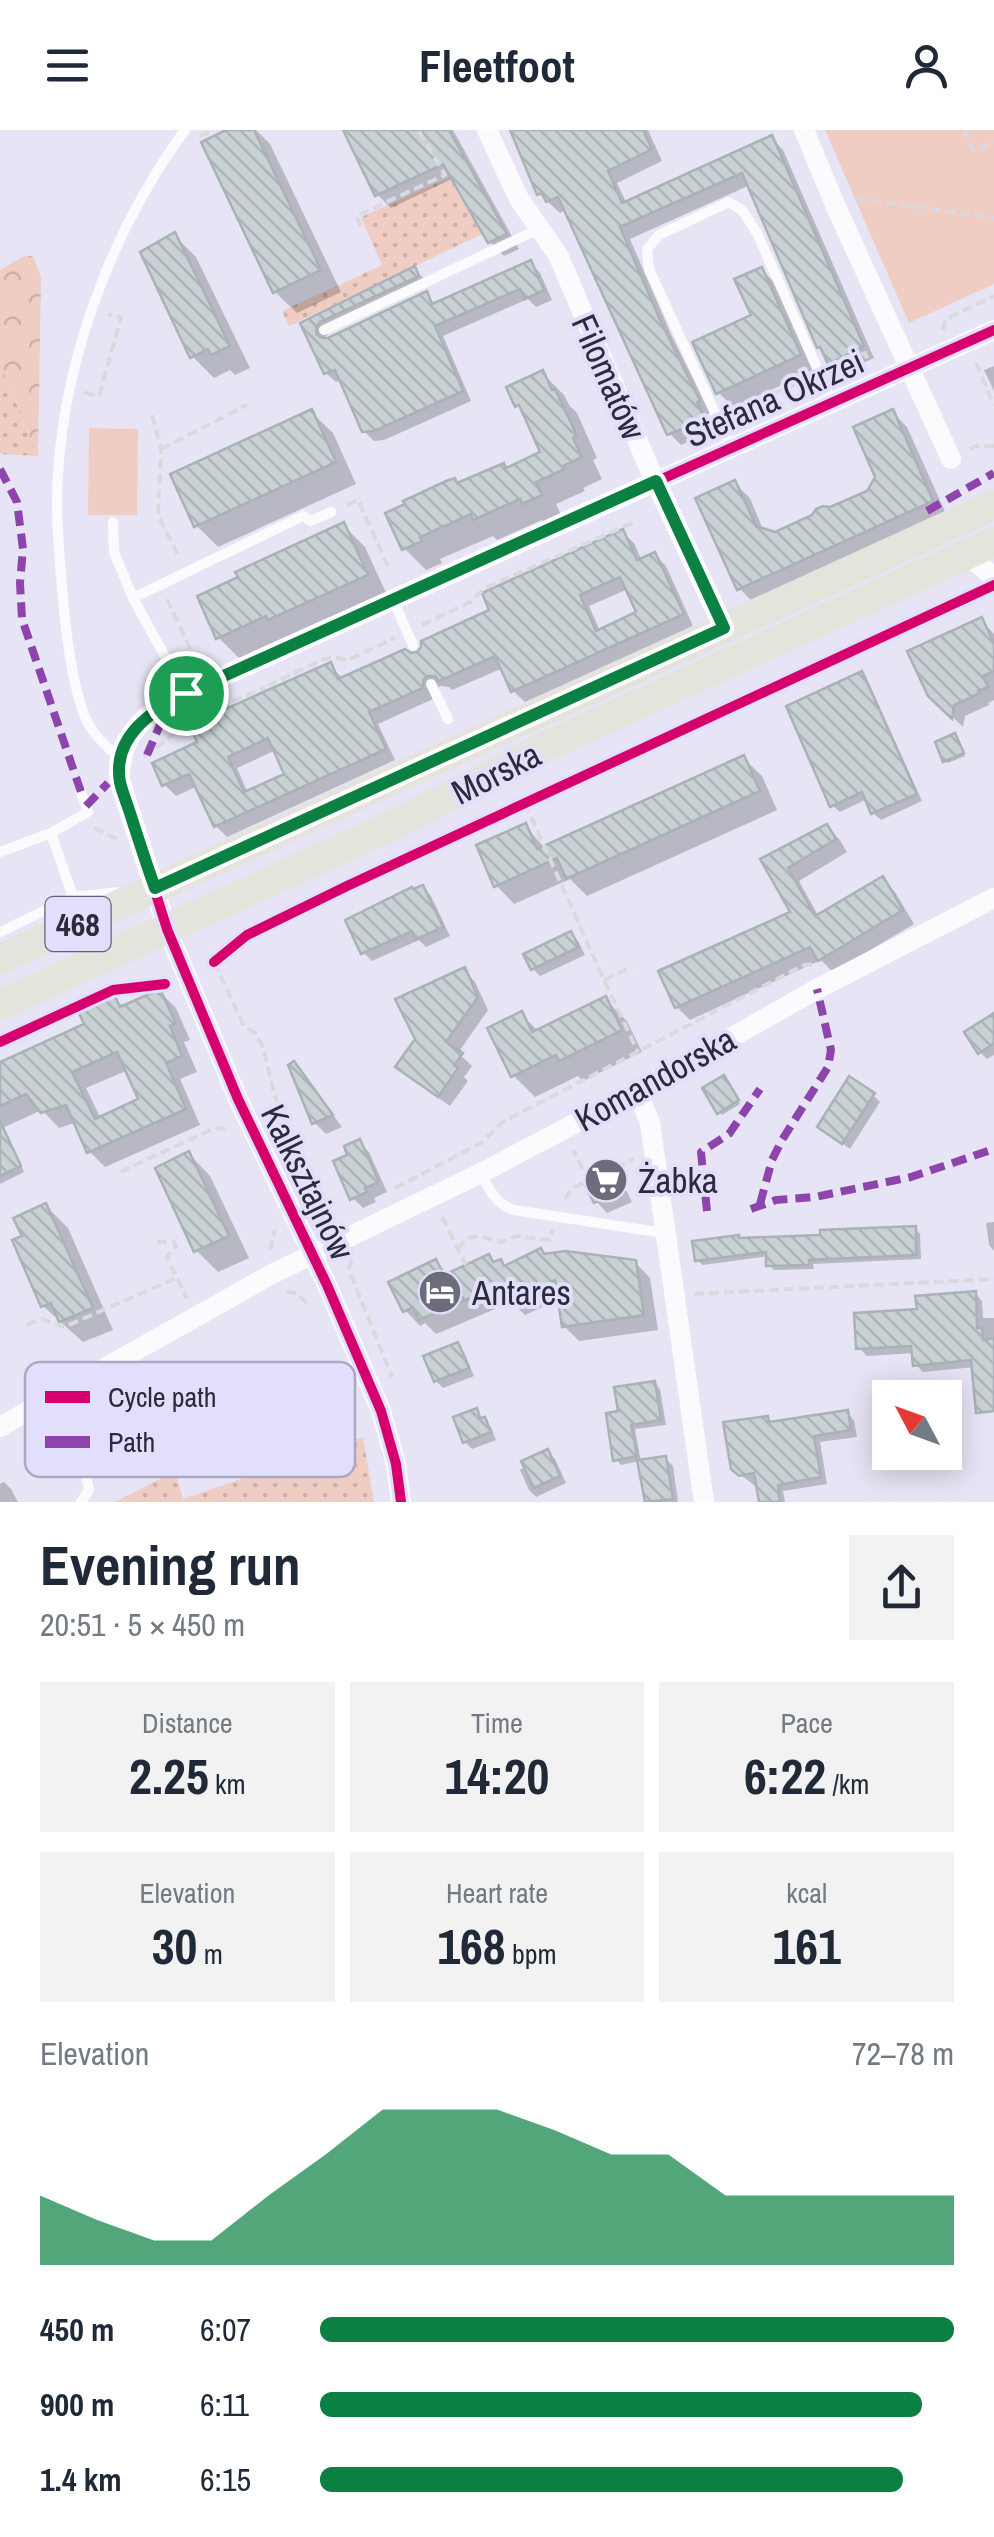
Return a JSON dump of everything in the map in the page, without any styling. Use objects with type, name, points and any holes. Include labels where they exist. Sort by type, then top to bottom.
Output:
[{"type":"main road","name":"Morska","points":[[0,959],[994,505]]},
{"type":"main road","name":"Morska","points":[[0,1005],[400,822],[549,746],[981,549]]},
{"type":"street","name":"Filomatów","points":[[487,130],[519,199],[558,255],[724,628]]},
{"type":"street","points":[[804,130],[951,459]]},
{"type":"street","name":"Stefana Okrzei","points":[[126,762],[128,737],[143,719],[186,693],[994,330]]},
{"type":"street","points":[[981,549],[994,577]]},
{"type":"street","points":[[126,762],[120,780],[155,888]]},
{"type":"street","name":"Kalksztajnów","points":[[155,888],[167,929],[238,1099],[312,1254],[380,1411],[396,1464],[401,1502]]},
{"type":"street","name":"Komandorska","points":[[118,1362],[312,1254],[480,1173],[994,898]]},
{"type":"street","points":[[637,1091],[650,1124],[704,1502]]},
{"type":"street","name":"Komandorska","points":[[0,1427],[25,1413]]},
{"type":"lane","points":[[126,762],[90,726],[67,643],[57,499],[61,443],[67,402],[90,318],[114,252],[146,189],[189,135]]},
{"type":"lane","points":[[731,448],[648,270],[647,249],[659,235],[728,202],[743,211],[757,232],[832,403]]},
{"type":"lane","points":[[324,330],[540,228]]},
{"type":"lane","points":[[133,598],[303,516],[311,522],[331,512]]},
{"type":"lane","points":[[113,522],[114,552],[133,598],[186,693]]},
{"type":"lane","points":[[393,600],[414,645]]},
{"type":"lane","points":[[432,684],[448,719]]},
{"type":"lane","points":[[0,852],[51,833],[88,812],[81,792]]},
{"type":"lane","points":[[51,833],[73,897]]},
{"type":"lane","points":[[0,932],[73,897],[155,888]]},
{"type":"lane","points":[[480,1173],[505,1207],[664,1233]]},
{"type":"lane","points":[[81,1502],[90,1490],[87,1477]]},
{"type":"path","points":[[189,135],[214,130]]},
{"type":"path","points":[[361,226],[356,216],[445,176],[418,130]]},
{"type":"path","points":[[964,130],[973,151],[994,142]]},
{"type":"path","points":[[836,207],[858,197],[994,218]]},
{"type":"path","points":[[942,336],[946,319],[994,296]]},
{"type":"path","points":[[83,406],[86,392],[100,396],[121,318],[107,314]]},
{"type":"path","points":[[717,419],[864,352],[873,372]]},
{"type":"path","points":[[972,356],[994,404]]},
{"type":"path","points":[[161,449],[247,405]]},
{"type":"path","points":[[152,415],[161,449],[158,515],[190,580],[164,594],[200,671]]},
{"type":"path","points":[[331,512],[358,500],[390,571]]},
{"type":"path","points":[[126,762],[193,720],[329,657],[348,660],[470,602],[485,588],[636,521]]},
{"type":"path","points":[[966,599],[994,586]]},
{"type":"path","points":[[966,599],[994,596]]},
{"type":"path","points":[[255,662],[267,686]]},
{"type":"path","points":[[526,803],[638,1052]]},
{"type":"path","points":[[75,819],[126,843]]},
{"type":"path","points":[[214,962],[244,1026],[254,1032],[263,1047],[274,1093],[309,1188],[323,1216],[338,1218]]},
{"type":"path","points":[[604,980],[632,967]]},
{"type":"path","points":[[386,1193],[482,1144],[503,1122],[650,1045]]},
{"type":"path","points":[[120,1172],[214,1128],[228,1129]]},
{"type":"path","points":[[572,1146],[588,1180]]},
{"type":"path","points":[[458,1249],[467,1238],[479,1236],[501,1242],[516,1236],[550,1240],[554,1218],[572,1188],[641,1155]]},
{"type":"path","points":[[440,1213],[466,1265]]},
{"type":"path","points":[[263,1257],[274,1242],[274,1225]]},
{"type":"path","points":[[157,1242],[174,1242],[176,1246],[167,1257],[187,1299]]},
{"type":"path","points":[[355,1256],[349,1267],[351,1276],[396,1389]]},
{"type":"path","points":[[27,1325],[41,1318],[64,1327],[177,1278]]},
{"type":"path","points":[[672,1294],[994,1279]]},
{"type":"path","points":[[282,1292],[296,1293],[312,1308]]},
{"type":"green space","points":[[825,130],[994,130],[994,284],[909,323]]},
{"type":"green space","points":[[450,177],[482,234],[289,326],[282,311],[382,265],[361,217]]},
{"type":"green space","points":[[24,256],[33,256],[41,277],[38,456],[0,364],[0,270]]},
{"type":"green space","points":[[0,364],[38,456],[0,454]]},
{"type":"green space","points":[[89,428],[138,429],[137,515],[88,515]]},
{"type":"green space","points":[[363,1437],[374,1502],[115,1502],[163,1477],[177,1477],[183,1499],[247,1477],[355,1477],[355,1440]]},
{"type":"building","points":[[226,130],[254,130],[321,270],[273,293],[201,142]]},
{"type":"building","points":[[343,130],[449,130],[507,234],[488,243],[443,164],[375,196]]},
{"type":"building","points":[[510,130],[643,130],[652,149],[608,171],[622,203],[772,135],[864,346],[828,364],[820,347],[817,348],[742,173],[620,227],[700,401],[697,402],[705,420],[667,435],[558,197],[546,202],[542,193],[537,195]]},
{"type":"building","points":[[175,232],[230,346],[211,355],[208,349],[190,358],[140,252]]},
{"type":"building","points":[[531,260],[544,290],[525,299],[520,289],[435,326],[463,391],[374,431],[362,432],[335,370],[324,374],[300,323],[415,266],[419,276],[320,322],[317,335],[328,338],[427,291],[432,304]]},
{"type":"building","points":[[762,267],[801,355],[716,394],[692,342],[751,315],[734,279]]},
{"type":"building","points":[[543,370],[577,436],[573,438],[582,457],[536,482],[542,495],[522,504],[520,499],[473,520],[471,514],[420,537],[422,541],[402,550],[385,513],[446,481],[455,478],[457,483],[504,463],[506,468],[540,452],[519,405],[515,407],[506,387]]},
{"type":"building","points":[[312,409],[336,462],[194,527],[170,474]]},
{"type":"building","points":[[893,409],[933,501],[737,590],[695,498],[735,480],[756,526],[775,532],[812,515],[816,509],[867,491],[875,477],[853,427]]},
{"type":"building","points":[[344,522],[368,575],[216,639],[197,596],[238,577],[235,572]]},
{"type":"building","points":[[623,529],[637,560],[655,552],[684,614],[511,692],[495,656],[439,681],[428,676],[423,680],[423,688],[369,712],[386,749],[214,827],[189,774],[162,786],[152,763],[197,742],[189,725],[331,662],[338,679],[405,649],[417,652],[421,641],[489,610],[482,593]],"holes":[[[620,577],[636,612],[596,631],[580,595]],[[268,738],[284,774],[244,792],[228,757]]]},
{"type":"building","points":[[982,617],[994,644],[994,671],[983,676],[988,687],[954,705],[952,719],[928,696],[907,651]]},
{"type":"building","points":[[862,671],[917,794],[871,814],[862,792],[830,807],[786,706]]},
{"type":"building","points":[[955,733],[964,753],[943,762],[935,742]]},
{"type":"building","points":[[744,755],[760,791],[566,879],[557,858],[494,887],[476,845],[526,823],[537,849]]},
{"type":"building","points":[[827,824],[836,839],[788,868],[815,916],[883,876],[903,910],[818,961],[810,947],[675,1008],[658,971],[790,912],[760,859]]},
{"type":"building","points":[[423,885],[443,927],[415,940],[412,931],[361,954],[345,920]]},
{"type":"building","points":[[571,931],[579,947],[531,970],[523,954]]},
{"type":"building","points":[[465,967],[478,997],[446,1042],[463,1053],[454,1065],[458,1068],[438,1097],[395,1067],[415,1039],[395,999]]},
{"type":"building","points":[[160,989],[176,1024],[170,1026],[182,1056],[166,1063],[186,1109],[87,1153],[66,1105],[41,1113],[26,1094],[0,1106],[0,1062],[84,1024],[78,1011],[114,994],[120,1007]],"holes":[[[117,1052],[138,1099],[95,1119],[72,1072]]]},
{"type":"building","points":[[606,996],[622,1030],[559,1061],[556,1055],[511,1077],[487,1028],[522,1011],[532,1032]]},
{"type":"building","points":[[994,1013],[994,1043],[978,1054],[964,1032]]},
{"type":"building","points":[[294,1061],[333,1115],[312,1124],[288,1065]]},
{"type":"building","points":[[724,1075],[739,1100],[717,1114],[702,1088]]},
{"type":"building","points":[[849,1076],[875,1093],[842,1144],[817,1127]]},
{"type":"building","points":[[0,1121],[21,1166],[0,1176]]},
{"type":"building","points":[[360,1139],[379,1182],[350,1200],[333,1161],[347,1155],[344,1146]]},
{"type":"building","points":[[189,1151],[229,1236],[194,1252],[155,1168]]},
{"type":"building","name":"Żabka","points":[[614,1172],[623,1191],[594,1203],[585,1185]]},
{"type":"building","points":[[46,1203],[93,1308],[59,1322],[51,1303],[41,1307],[12,1240],[22,1236],[13,1218]]},
{"type":"building","points":[[916,1226],[916,1255],[809,1260],[809,1265],[766,1266],[766,1252],[695,1261],[692,1241],[739,1235],[820,1235],[820,1230]]},
{"type":"building","name":"Antares","points":[[541,1248],[544,1254],[566,1251],[636,1260],[644,1315],[562,1327],[555,1280],[507,1301],[500,1285],[419,1320],[413,1307],[403,1312],[388,1282],[436,1259],[444,1275],[489,1254],[493,1262],[501,1259],[504,1266]]},
{"type":"building","points":[[976,1291],[977,1328],[982,1328],[983,1340],[994,1338],[994,1411],[976,1413],[971,1360],[913,1366],[911,1346],[856,1349],[854,1313],[917,1309],[915,1296]]},
{"type":"building","points":[[458,1342],[469,1368],[434,1382],[423,1356]]},
{"type":"building","points":[[655,1381],[661,1420],[631,1425],[637,1456],[613,1461],[606,1413],[618,1411],[614,1387]]},
{"type":"building","points":[[477,1408],[491,1432],[463,1443],[453,1417]]},
{"type":"building","points":[[848,1410],[851,1430],[814,1436],[821,1477],[778,1485],[780,1502],[759,1502],[754,1473],[739,1476],[731,1469],[723,1422],[768,1416],[769,1422]]},
{"type":"building","points":[[548,1449],[560,1476],[534,1488],[521,1461]]},
{"type":"building","points":[[666,1456],[673,1499],[645,1502],[637,1460]]},
{"type":"marked path","points":[[0,469],[17,502],[23,549],[22,619],[81,792]]},
{"type":"marked path","points":[[927,511],[994,473]]},
{"type":"marked path","points":[[147,755],[169,704]]},
{"type":"marked path","points":[[86,806],[108,783]]},
{"type":"marked path","points":[[760,1204],[772,1160],[828,1067],[831,1050],[817,989]]},
{"type":"marked path","points":[[707,1211],[701,1152],[729,1134],[760,1089]]},
{"type":"marked path","points":[[751,1209],[776,1200],[815,1197],[911,1177],[994,1149]]},
{"type":"cycle path","points":[[401,1502],[396,1464],[381,1411],[327,1285],[238,1099],[167,929],[120,780],[130,736],[147,717],[185,693],[994,330]]},
{"type":"cycle path","points":[[214,962],[247,935],[347,886],[994,585]]},
{"type":"cycle path","points":[[0,1042],[113,990],[165,984]]},
{"type":"place","name":"Żabka","points":[[606,1180]]},
{"type":"place","name":"Antares","points":[[440,1292]]},
{"type":"route","points":[[656,481],[724,628],[155,888],[120,780],[120,758],[128,737],[143,719],[186,693],[656,481]]}]
